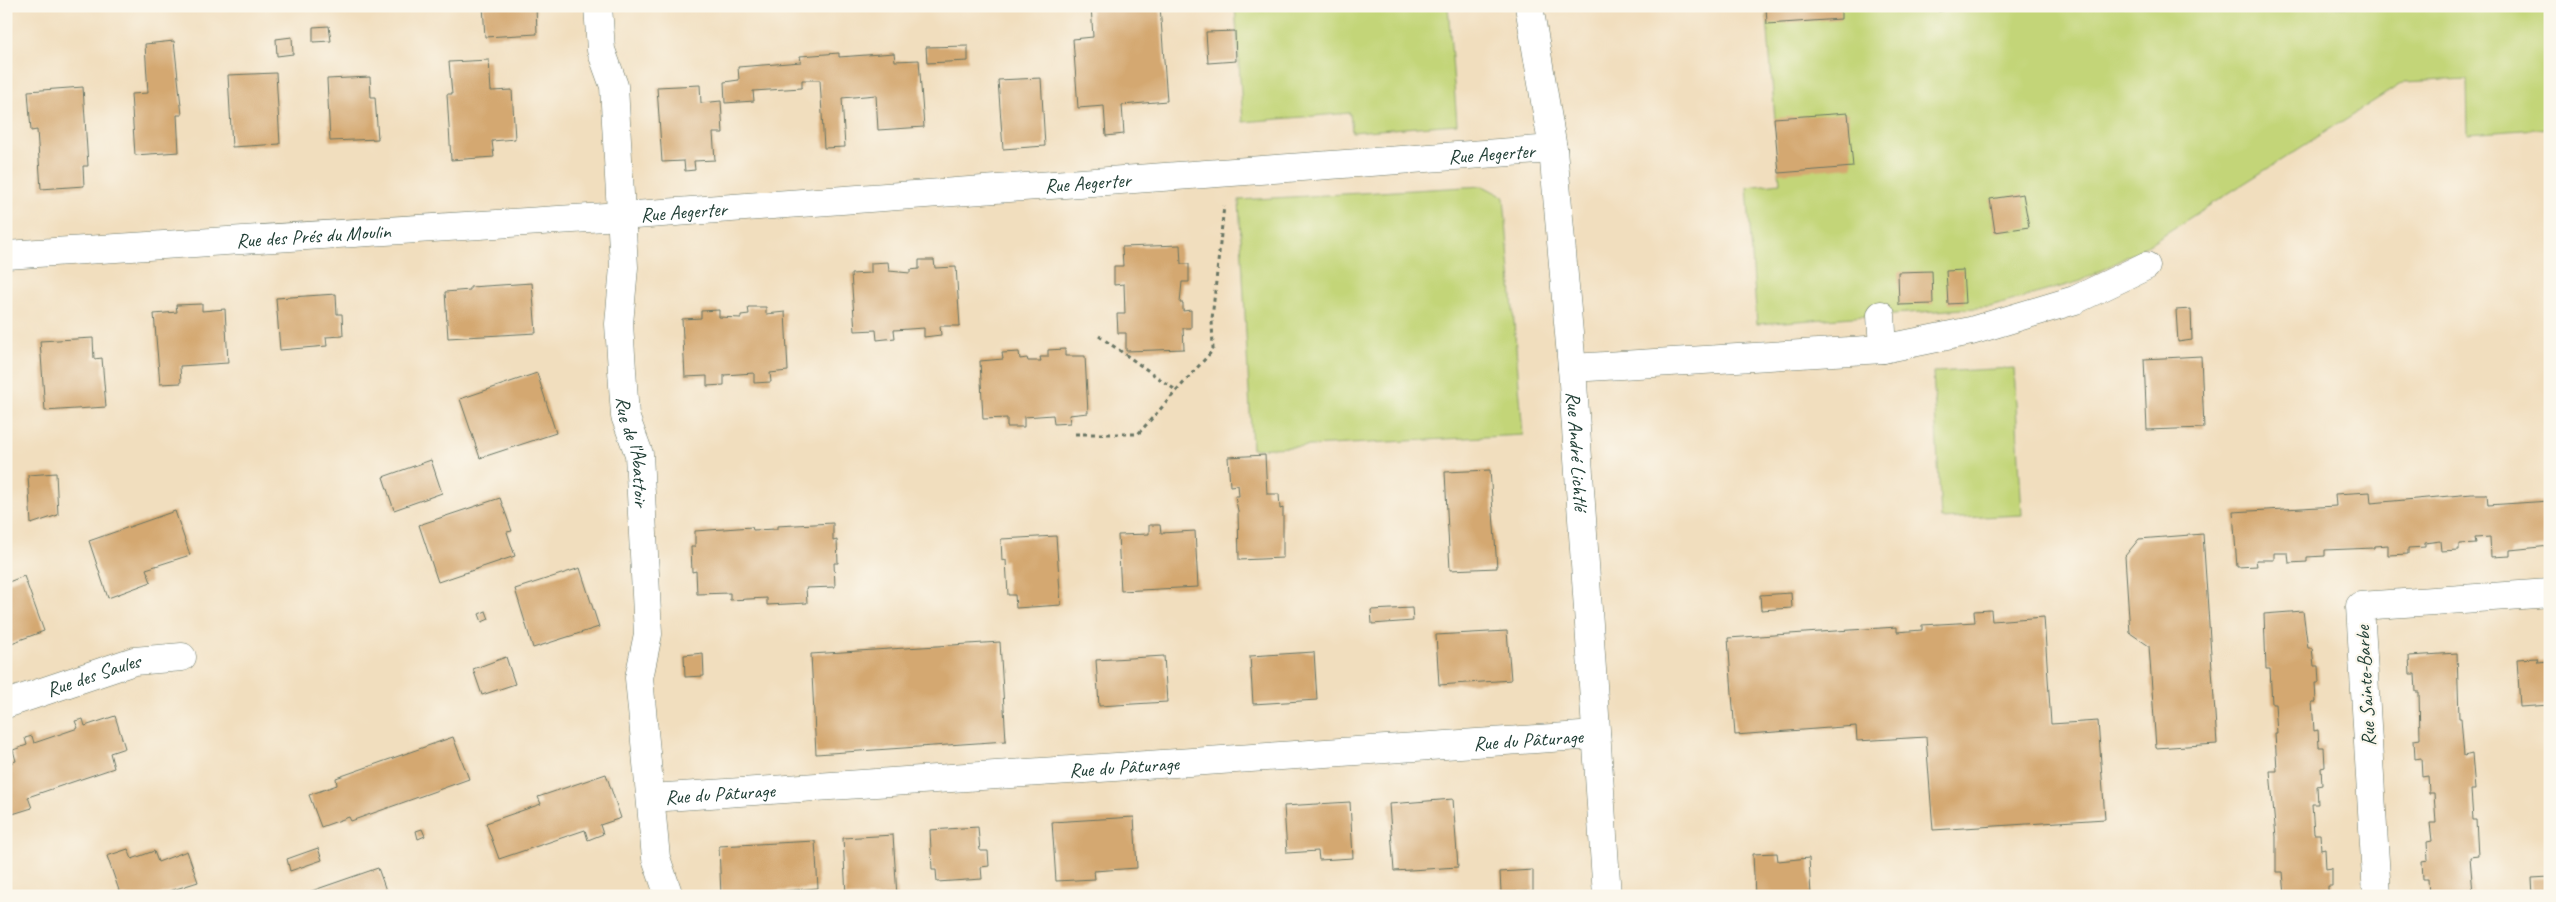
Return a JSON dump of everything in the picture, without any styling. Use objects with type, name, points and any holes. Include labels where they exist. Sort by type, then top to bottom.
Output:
[{"type":"street","name":"Rue de l'Abattoir","points":[[598,6],[601,50],[614,86],[624,268],[618,324],[625,416],[639,454],[648,634],[640,678],[656,858],[669,896]]},
{"type":"street","name":"Rue André Lichtlé","points":[[1529,6],[1553,149],[1572,368],[1607,896]]},
{"type":"street","name":"Rue Aegerter","points":[[621,216],[1553,149]]},
{"type":"street","name":"Rue des Prés du Moulin","points":[[6,255],[621,216]]},
{"type":"street","points":[[1572,368],[1883,349],[1971,332],[2075,300],[2146,266]]},
{"type":"street","points":[[1881,315],[1883,349]]},
{"type":"street","name":"Rue Sainte-Barbe","points":[[2377,896],[2360,606],[2550,592]]},
{"type":"street","name":"Rue des Saules","points":[[6,704],[134,661],[182,657]]},
{"type":"street","name":"Rue du Pâturage","points":[[651,798],[1596,735]]},
{"type":"path","points":[[1075,434],[1138,434],[1213,350],[1212,319],[1227,173]]},
{"type":"path","points":[[1099,336],[1177,391]]},
{"type":"green space","points":[[1235,6],[1448,6],[1457,124],[1352,132],[1350,113],[1243,122]]},
{"type":"green space","points":[[1766,6],[2550,6],[2550,128],[2468,134],[2467,79],[2404,82],[2136,252],[2081,281],[1990,307],[1757,324],[1747,187],[1780,183]]},
{"type":"green space","points":[[1483,186],[1504,197],[1523,435],[1252,449],[1239,200]]},
{"type":"green space","points":[[2014,368],[2022,515],[1941,519],[1933,372]]},
{"type":"building","points":[[483,6],[536,6],[537,34],[485,37]]},
{"type":"building","points":[[1091,6],[1160,6],[1167,101],[1122,105],[1124,134],[1106,136],[1104,106],[1078,108],[1073,39],[1093,37]]},
{"type":"building","points":[[1766,6],[1841,6],[1841,19],[1767,24]]},
{"type":"building","points":[[1938,6],[1965,6],[1965,9],[1938,11]]},
{"type":"building","points":[[329,26],[331,41],[313,42],[313,27]]},
{"type":"building","points":[[1235,31],[1236,61],[1208,63],[1206,32]]},
{"type":"building","points":[[292,37],[293,54],[277,56],[276,39]]},
{"type":"building","points":[[174,41],[182,115],[177,115],[179,152],[135,155],[131,94],[148,93],[145,44]]},
{"type":"building","points":[[968,46],[968,61],[927,63],[926,47]]},
{"type":"building","points":[[839,53],[839,57],[894,53],[895,61],[919,60],[924,127],[878,130],[876,95],[842,98],[845,147],[824,148],[820,80],[802,80],[802,88],[753,91],[754,101],[725,103],[724,82],[739,80],[738,67],[801,62],[800,56]]},
{"type":"building","points":[[489,60],[491,91],[512,90],[515,139],[492,141],[494,157],[451,160],[447,94],[452,94],[449,62]]},
{"type":"building","points":[[276,73],[280,144],[232,147],[228,75]]},
{"type":"building","points":[[370,77],[371,97],[375,97],[378,139],[330,141],[327,79]]},
{"type":"building","points":[[1041,78],[1045,146],[1003,149],[998,80]]},
{"type":"building","points":[[700,85],[701,103],[721,101],[723,133],[713,133],[715,160],[694,161],[695,170],[685,171],[684,161],[662,162],[657,87]]},
{"type":"building","points":[[83,87],[88,166],[83,166],[84,186],[41,189],[37,130],[31,131],[28,91]]},
{"type":"building","points":[[1848,113],[1853,167],[1779,173],[1774,118]]},
{"type":"building","points":[[2023,194],[2029,227],[1995,232],[1990,199]]},
{"type":"building","points":[[1180,245],[1181,264],[1189,264],[1189,282],[1182,282],[1180,303],[1183,303],[1183,311],[1191,310],[1191,328],[1183,328],[1184,349],[1126,351],[1126,333],[1118,333],[1117,314],[1125,314],[1124,284],[1114,285],[1114,266],[1123,266],[1122,247]]},
{"type":"building","points":[[919,260],[934,260],[935,268],[956,267],[960,326],[940,326],[941,335],[924,337],[924,328],[894,330],[895,338],[877,340],[876,330],[855,331],[851,274],[871,273],[871,263],[888,262],[889,271],[910,273],[910,270],[919,269]]},
{"type":"building","points":[[1963,270],[1965,303],[1948,304],[1946,271]]},
{"type":"building","points":[[1932,271],[1933,304],[1899,305],[1898,272]]},
{"type":"building","points":[[532,283],[536,333],[448,338],[445,292],[470,290],[470,287]]},
{"type":"building","points":[[336,294],[337,314],[342,314],[343,336],[326,337],[327,346],[280,350],[276,298]]},
{"type":"building","points":[[202,304],[202,311],[225,309],[228,363],[180,366],[181,383],[160,384],[154,314],[177,312],[176,305]]},
{"type":"building","points":[[748,307],[766,307],[766,314],[785,312],[788,371],[770,373],[771,382],[754,383],[754,373],[724,375],[724,385],[707,386],[707,376],[685,377],[682,319],[701,318],[701,311],[719,310],[719,317],[741,318],[741,315],[749,314]]},
{"type":"building","points":[[2191,309],[2192,340],[2178,342],[2176,310]]},
{"type":"building","points":[[93,338],[94,359],[102,358],[106,407],[45,411],[40,341]]},
{"type":"building","points":[[1065,349],[1065,356],[1085,356],[1088,413],[1069,415],[1070,423],[1054,424],[1053,415],[1024,417],[1024,427],[1007,427],[1007,418],[983,419],[980,361],[1003,359],[1002,353],[1019,352],[1020,359],[1027,358],[1028,361],[1041,361],[1040,357],[1048,357],[1048,350]]},
{"type":"building","points":[[2201,356],[2204,428],[2147,430],[2144,359]]},
{"type":"building","points":[[537,373],[556,433],[480,458],[460,399]]},
{"type":"building","points":[[1265,455],[1267,494],[1279,494],[1280,509],[1283,508],[1283,558],[1239,560],[1238,511],[1235,496],[1239,496],[1238,485],[1230,486],[1228,457]]},
{"type":"building","points":[[431,460],[442,493],[394,510],[383,477]]},
{"type":"building","points":[[1490,470],[1497,568],[1450,570],[1445,472]]},
{"type":"building","points":[[56,473],[58,515],[31,524],[28,475]]},
{"type":"building","points":[[2370,492],[2371,503],[2472,494],[2487,494],[2488,505],[2550,501],[2550,546],[2510,550],[2510,556],[2491,557],[2490,537],[2475,538],[2476,543],[2459,544],[2459,550],[2441,551],[2440,541],[2425,543],[2425,547],[2408,548],[2408,554],[2388,555],[2388,545],[2374,546],[2374,548],[2325,550],[2325,556],[2307,557],[2307,562],[2289,563],[2288,553],[2274,553],[2274,560],[2256,560],[2257,566],[2237,567],[2233,512],[2336,506],[2335,494]]},
{"type":"building","points":[[500,498],[512,531],[507,532],[515,556],[438,582],[419,525]]},
{"type":"building","points":[[175,511],[190,555],[146,569],[151,582],[108,598],[89,541]]},
{"type":"building","points":[[833,523],[833,541],[837,540],[838,563],[834,563],[835,587],[806,588],[807,603],[767,605],[767,598],[730,600],[730,593],[697,594],[696,571],[692,572],[691,547],[695,547],[695,531],[752,527],[753,530],[777,529],[777,526]]},
{"type":"building","points":[[1149,525],[1160,525],[1161,533],[1195,531],[1198,587],[1121,591],[1118,535],[1149,534]]},
{"type":"building","points":[[2203,534],[2217,744],[2156,748],[2149,646],[2130,633],[2125,556],[2139,539]]},
{"type":"building","points":[[1056,536],[1061,605],[1016,608],[1015,595],[1008,595],[1006,560],[1002,561],[1001,539]]},
{"type":"building","points":[[580,568],[599,627],[533,648],[515,589]]},
{"type":"building","points":[[24,576],[44,631],[6,645],[6,583]]},
{"type":"building","points":[[1791,593],[1792,608],[1761,610],[1760,595]]},
{"type":"building","points":[[1412,608],[1413,621],[1372,624],[1371,610]]},
{"type":"building","points":[[1991,610],[1992,621],[2044,617],[2051,724],[2098,721],[2105,819],[1933,830],[1926,737],[1857,741],[1856,726],[1735,735],[1728,638],[1897,627],[1897,632],[1922,630],[1922,625],[1975,622],[1974,611]]},
{"type":"building","points":[[486,611],[489,619],[482,622],[479,614]]},
{"type":"building","points":[[2303,611],[2308,648],[2312,648],[2314,666],[2318,666],[2319,683],[2315,683],[2316,702],[2312,702],[2314,731],[2318,730],[2319,747],[2324,747],[2325,767],[2321,768],[2322,785],[2317,786],[2318,804],[2312,804],[2314,834],[2320,834],[2321,850],[2325,849],[2326,869],[2332,868],[2332,886],[2328,886],[2328,896],[2285,896],[2283,872],[2276,872],[2276,837],[2270,771],[2277,771],[2275,733],[2277,733],[2275,704],[2272,704],[2270,669],[2266,669],[2264,614]]},
{"type":"building","points":[[1507,631],[1511,680],[1439,685],[1436,635]]},
{"type":"building","points":[[1000,642],[1006,741],[816,754],[811,654]]},
{"type":"building","points":[[1314,652],[1317,700],[1253,704],[1250,656]]},
{"type":"building","points":[[703,653],[704,676],[685,677],[684,655]]},
{"type":"building","points":[[2457,653],[2459,718],[2461,718],[2464,756],[2472,754],[2475,790],[2471,790],[2473,820],[2476,820],[2478,856],[2470,857],[2473,893],[2470,893],[2470,896],[2429,896],[2428,879],[2423,879],[2422,861],[2428,860],[2427,842],[2432,841],[2430,823],[2436,823],[2434,793],[2429,793],[2428,776],[2422,777],[2421,758],[2415,759],[2414,740],[2420,739],[2419,692],[2416,692],[2415,674],[2410,674],[2409,656]]},
{"type":"building","points":[[1164,656],[1167,702],[1099,706],[1096,660]]},
{"type":"building","points":[[506,657],[515,684],[482,695],[473,669]]},
{"type":"building","points":[[2537,658],[2538,662],[2550,661],[2550,705],[2520,707],[2517,659]]},
{"type":"building","points":[[115,716],[125,748],[110,753],[114,768],[28,797],[32,808],[6,816],[6,764],[16,761],[13,750],[27,745],[25,738],[32,736],[34,743],[78,728],[75,721],[83,719],[85,726]]},
{"type":"building","points":[[453,737],[469,779],[351,821],[349,817],[321,827],[309,795],[337,785],[336,778]]},
{"type":"building","points":[[606,774],[621,818],[600,825],[603,834],[588,840],[585,830],[499,859],[486,823],[541,804],[538,797]]},
{"type":"building","points":[[1453,799],[1458,867],[1394,871],[1389,804]]},
{"type":"building","points":[[1350,802],[1353,858],[1319,860],[1318,851],[1287,853],[1284,806]]},
{"type":"building","points":[[1134,817],[1137,868],[1094,871],[1095,879],[1056,881],[1052,822]]},
{"type":"building","points":[[978,827],[980,851],[988,851],[989,866],[981,867],[982,879],[937,882],[936,870],[932,870],[930,830]]},
{"type":"building","points":[[422,829],[425,836],[418,839],[416,831]]},
{"type":"building","points":[[893,835],[897,896],[846,896],[843,838]]},
{"type":"building","points":[[815,841],[818,888],[721,896],[719,846]]},
{"type":"building","points":[[318,848],[322,860],[290,871],[287,859]]},
{"type":"building","points":[[128,849],[132,859],[154,851],[158,862],[187,851],[198,882],[154,896],[121,896],[107,856]]},
{"type":"building","points":[[1777,853],[1778,861],[1809,858],[1811,896],[1755,896],[1753,854]]},
{"type":"building","points":[[378,868],[388,896],[300,896],[300,895]]},
{"type":"building","points":[[1533,870],[1533,891],[1501,892],[1500,872]]},
{"type":"building","points":[[2550,877],[2550,896],[2533,896],[2532,878]]}]
